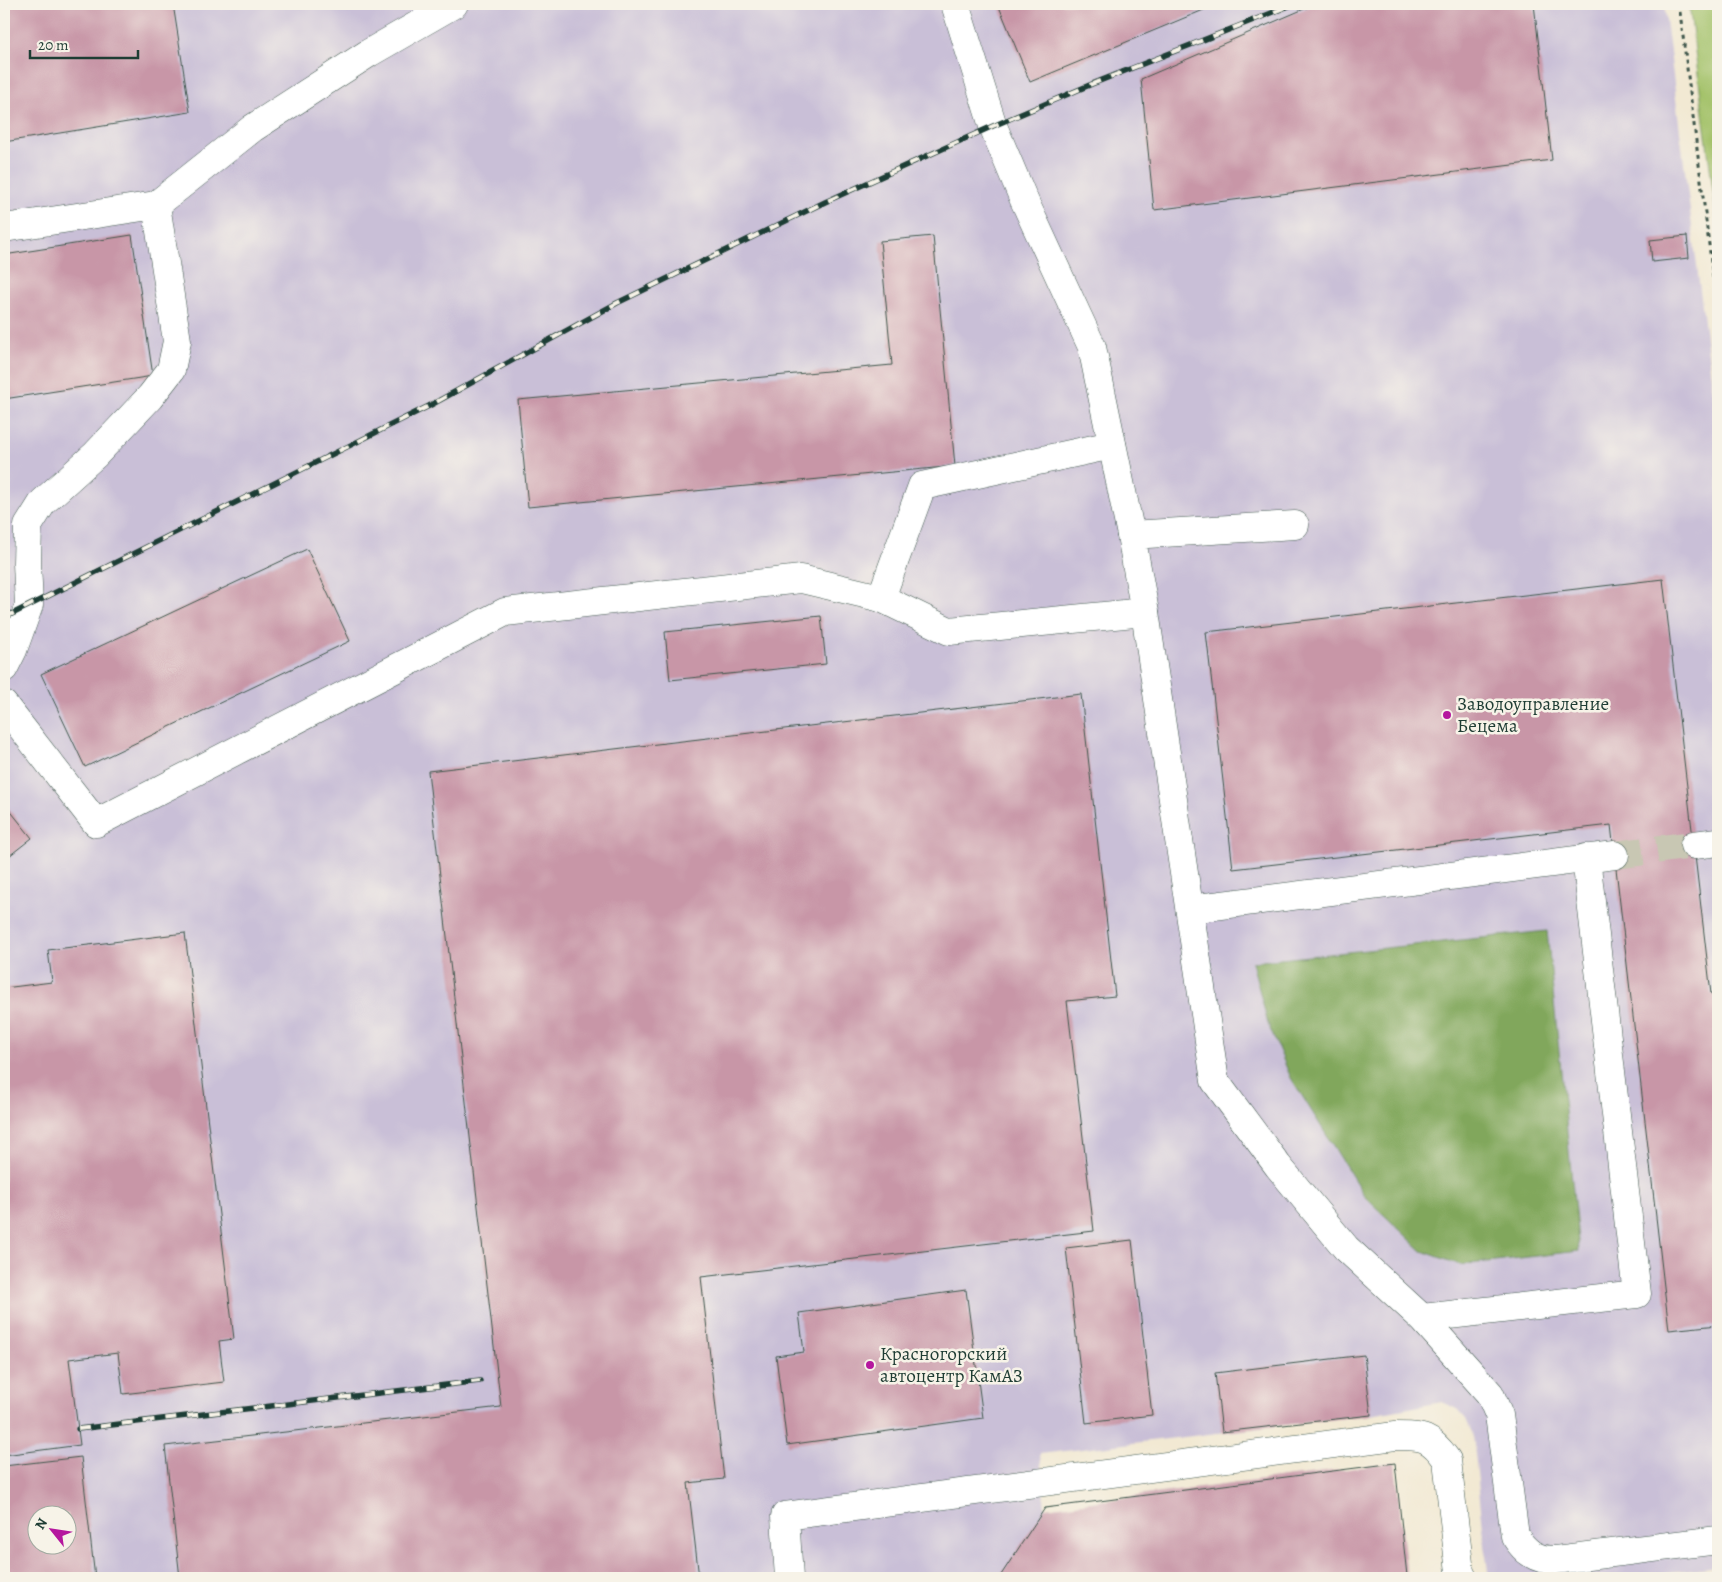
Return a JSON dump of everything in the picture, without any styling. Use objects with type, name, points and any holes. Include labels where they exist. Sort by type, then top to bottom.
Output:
[{"type":"lane","points":[[4,228],[156,205],[253,128],[369,53],[454,4]]},
{"type":"lane","points":[[955,4],[993,126],[1024,200],[1092,348],[1145,612],[1215,1081],[1278,1166],[1346,1248],[1422,1318],[1490,1394],[1499,1415],[1515,1536],[1521,1546],[1530,1554],[1543,1560],[1555,1560],[1718,1540]]},
{"type":"lane","points":[[4,668],[13,650],[29,605],[28,526],[44,502],[95,455],[150,397],[171,370],[177,340],[156,205]]},
{"type":"lane","points":[[882,598],[922,486],[1112,445]]},
{"type":"lane","points":[[1131,535],[1295,525]]},
{"type":"lane","points":[[4,705],[96,823],[505,612],[801,579],[882,598],[949,631],[1145,612]]},
{"type":"lane","points":[[1190,909],[1615,855]]},
{"type":"lane","points":[[1422,1318],[1637,1294],[1586,858]]},
{"type":"lane","points":[[789,1578],[785,1516],[1395,1436],[1416,1436],[1429,1440],[1447,1460],[1460,1572],[1463,1578]]},
{"type":"path","points":[[1679,4],[1718,318]]},
{"type":"shaded area","points":[[4,4],[1664,4],[1718,433],[1718,1566],[1623,1578],[1491,1578],[1488,1573],[1473,1435],[1466,1419],[1456,1408],[1442,1402],[1371,1415],[1040,1454],[1045,1508],[1395,1463],[1407,1578],[4,1578]]},
{"type":"green space","points":[[1689,4],[1718,4],[1718,230]]},
{"type":"green space","points":[[1547,931],[1579,1251],[1461,1265],[1422,1251],[1365,1197],[1291,1078],[1268,1024],[1252,962]]},
{"type":"building","points":[[4,4],[173,4],[190,112],[4,142]]},
{"type":"building","points":[[998,4],[1218,4],[1030,82]]},
{"type":"building","points":[[1327,4],[1534,4],[1552,160],[1154,210],[1141,79],[1311,6]]},
{"type":"building","points":[[132,235],[153,376],[4,399],[4,255]]},
{"type":"building","points":[[933,236],[955,466],[528,507],[518,400],[892,365],[880,241]]},
{"type":"building","points":[[1687,236],[1689,258],[1652,262],[1650,240]]},
{"type":"building","points":[[307,549],[350,641],[85,767],[41,674]]},
{"type":"building","name":"Заводоуправление Бецема","points":[[1663,579],[1711,994],[1718,994],[1718,1034],[1715,1035],[1718,1059],[1718,1325],[1669,1330],[1611,825],[1233,869],[1206,632]]},
{"type":"building","points":[[821,616],[826,664],[670,680],[665,632]]},
{"type":"building","points":[[1081,694],[1115,996],[1067,1001],[1094,1231],[701,1277],[724,1479],[688,1483],[699,1578],[180,1578],[165,1446],[501,1407],[428,771]]},
{"type":"building","points":[[4,803],[32,838],[4,860]]},
{"type":"building","points":[[185,933],[234,1339],[219,1341],[224,1382],[123,1394],[118,1353],[69,1359],[80,1445],[4,1455],[4,988],[52,982],[48,950]]},
{"type":"building","points":[[1132,1240],[1152,1415],[1086,1423],[1066,1248]]},
{"type":"building","points":[[966,1290],[983,1418],[787,1445],[776,1356],[804,1352],[799,1313]]},
{"type":"building","points":[[1364,1355],[1371,1415],[1222,1432],[1215,1373]]},
{"type":"building","points":[[81,1457],[95,1578],[4,1578],[4,1466]]},
{"type":"building","points":[[1395,1463],[1407,1576],[1388,1578],[999,1578],[1045,1508]]},
{"type":"tunnel","points":[[1615,855],[1694,845]]},
{"type":"railway","points":[[4,618],[429,406],[617,303],[825,202],[993,126],[1092,84],[1294,4]]},
{"type":"railway","points":[[78,1429],[480,1381]]},
{"type":"place","name":"Заводоуправление Бецема","points":[[1447,715]]},
{"type":"place","name":"Красногорский автоцентр КамАЗ","points":[[870,1365]]}]
